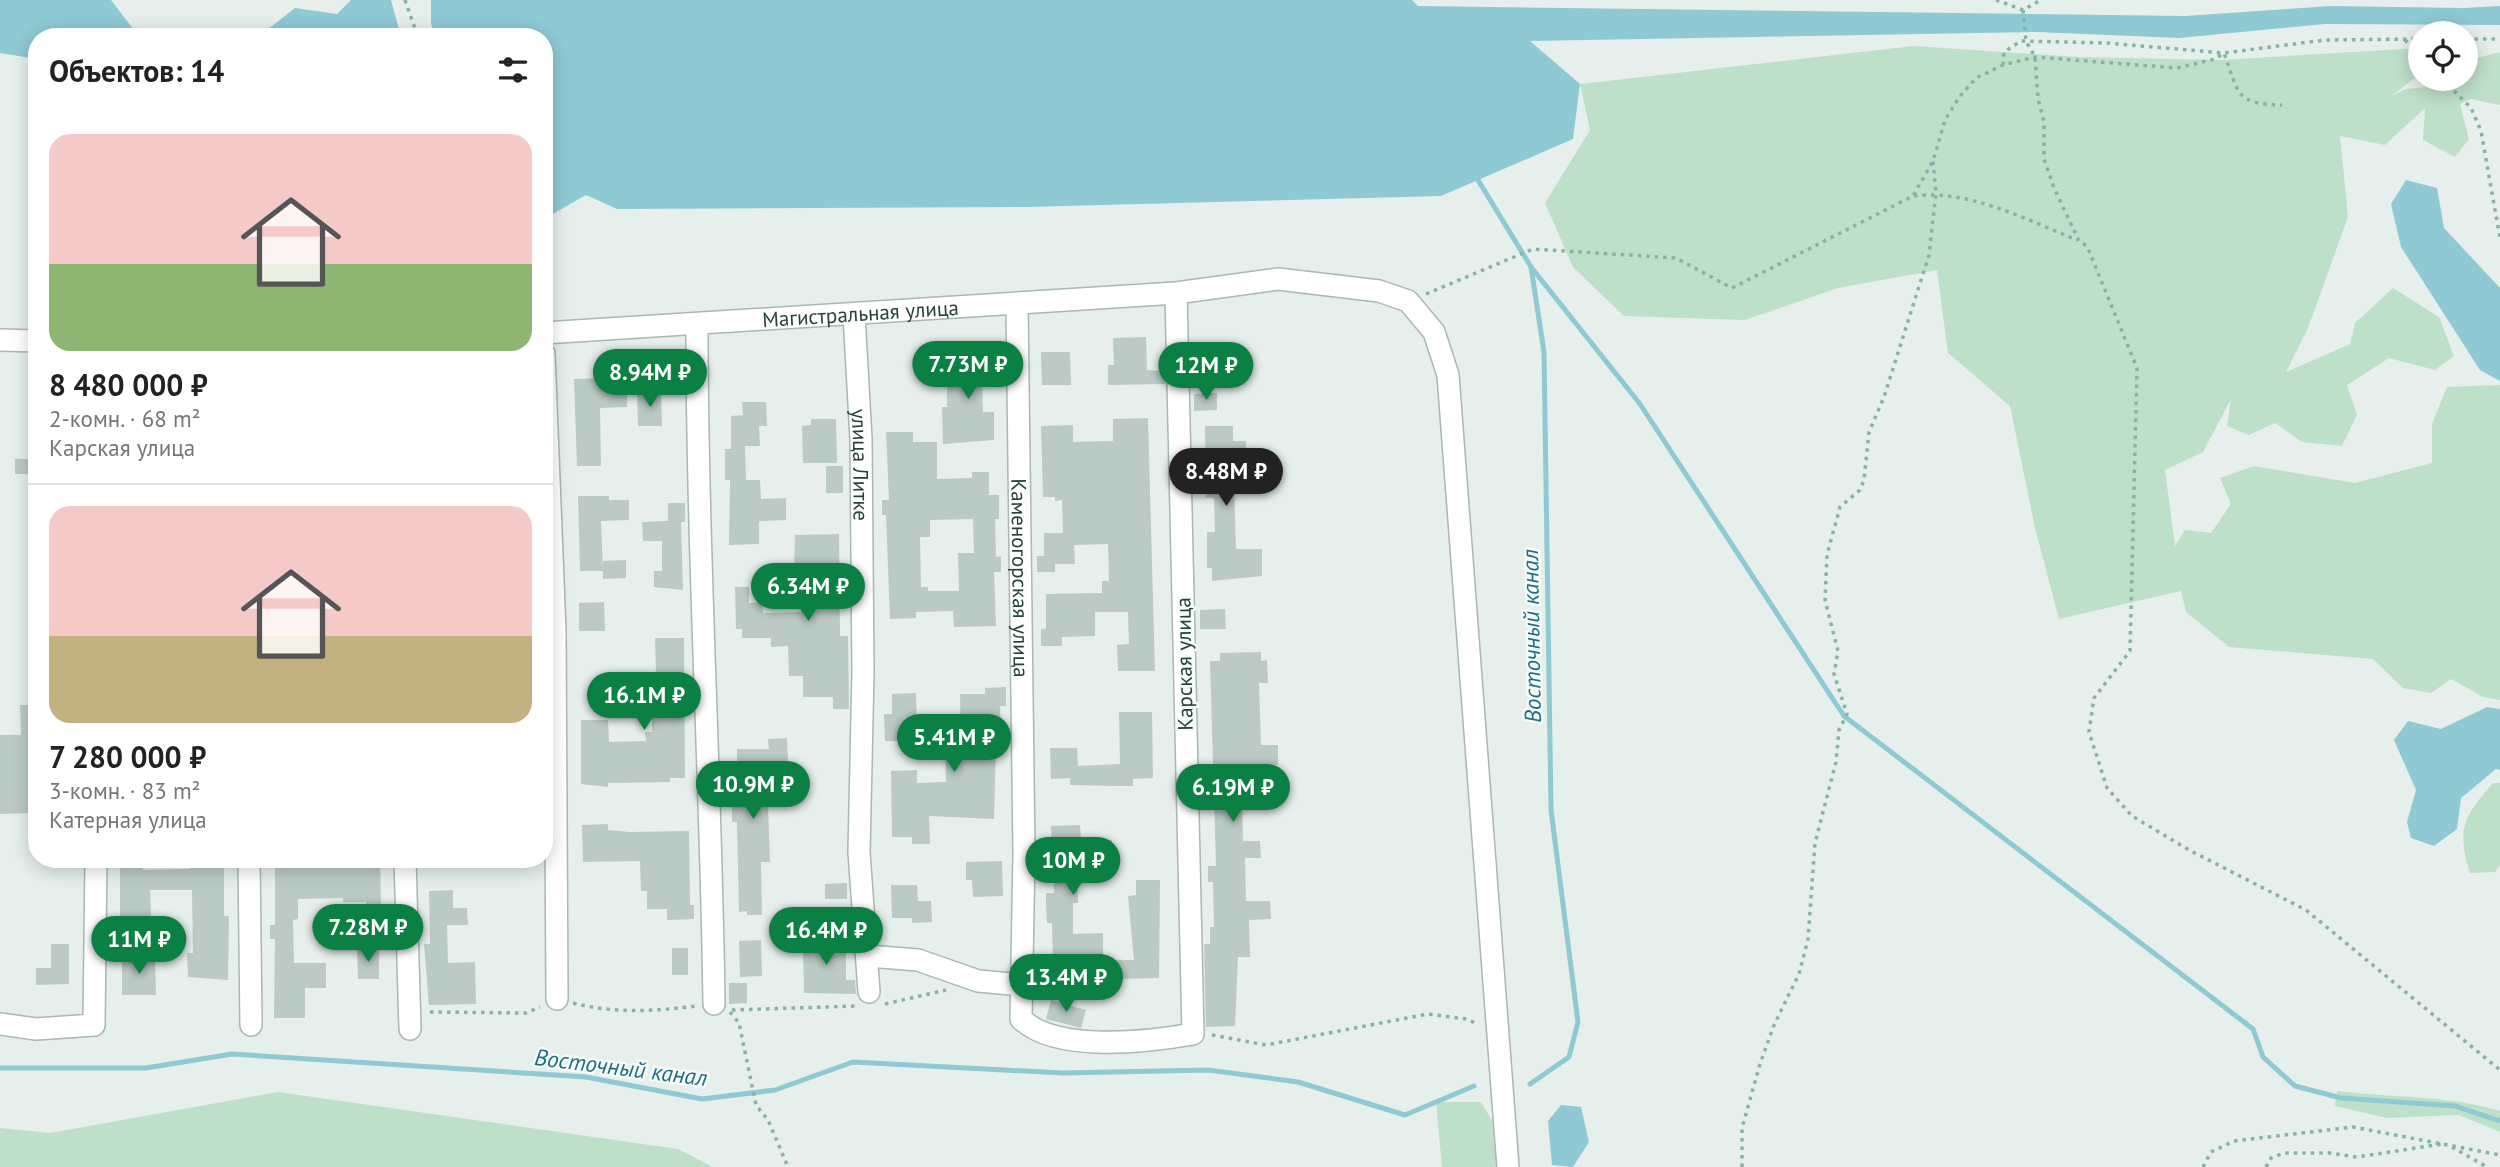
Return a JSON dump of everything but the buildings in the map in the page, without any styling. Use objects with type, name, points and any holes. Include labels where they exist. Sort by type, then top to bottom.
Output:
[{"type":"street","name":"Магистральная улица","points":[[553,332],[1017,305],[1177,293],[1279,279],[1379,291],[1408,301]]},
{"type":"street","name":"Карская улица","points":[[1177,293],[1192,1034]]},
{"type":"street","points":[[1408,301],[1434,332],[1448,375],[1508,1167]]},
{"type":"street","name":"Каменогорская улица","points":[[1017,305],[1024,853],[1021,1018],[1030,1027],[1049,1035],[1079,1041],[1160,1040],[1192,1034]]},
{"type":"street","name":"улица Литке","points":[[854,315],[861,466],[863,672],[859,852],[869,992]]},
{"type":"street","points":[[697,324],[697,427],[721,1007]]},
{"type":"street","points":[[0,340],[28,341]]},
{"type":"street","points":[[553,581],[557,999]]},
{"type":"street","points":[[0,1024],[36,1029],[94,1025],[96,868]]},
{"type":"street","points":[[249,868],[251,1025]]},
{"type":"street","points":[[405,868],[410,1029]]},
{"type":"street","points":[[867,956],[918,960],[978,981],[1022,985]]},
{"type":"path","points":[[405,0],[415,28]]},
{"type":"path","points":[[1996,0],[2023,10],[2041,0]]},
{"type":"path","points":[[2023,10],[2026,41],[2035,57],[2038,99],[2044,122],[2044,159],[2054,188],[2079,241]]},
{"type":"path","points":[[2404,39],[2408,43]]},
{"type":"path","points":[[2003,65],[2004,52],[2010,46],[2026,41],[2106,43],[2224,53],[2325,40],[2408,39]]},
{"type":"path","points":[[2478,39],[2500,39]]},
{"type":"path","points":[[1913,196],[1933,161],[1945,120],[1960,96],[1976,78],[2003,65],[2035,57],[2177,68],[2215,59],[2224,53]]},
{"type":"path","points":[[2224,53],[2238,92],[2253,104],[2282,105]]},
{"type":"path","points":[[2454,91],[2471,108],[2481,131],[2500,238]]},
{"type":"path","points":[[1742,1167],[1742,1128],[1760,1064],[1774,1025],[1799,974],[1808,939],[1815,843],[1836,762],[1839,730],[1847,714],[1834,674],[1838,651],[1825,600],[1827,555],[1840,507],[1860,490],[1864,480],[1869,432],[1884,397],[1929,256],[1936,193],[1933,161]]},
{"type":"path","points":[[1408,301],[1533,248],[1676,258],[1731,288],[1913,196],[1936,193],[2003,210],[2087,246],[2137,368],[2130,651],[2094,698],[2089,732],[2107,789],[2132,816],[2189,850],[2306,910],[2500,1070]]},
{"type":"path","points":[[721,1007],[739,1023],[756,1105],[768,1120],[788,1167]]},
{"type":"path","points":[[1192,1034],[1231,1037],[1266,1045],[1428,1014],[1466,1019],[1498,1031]]},
{"type":"path","points":[[2203,1167],[2211,1152],[2234,1141],[2353,1127],[2500,1155]]},
{"type":"path","points":[[2266,1167],[2271,1158],[2284,1153],[2330,1153],[2357,1157],[2448,1144],[2487,1167]]},
{"type":"green space","points":[[1913,46],[2079,57],[2221,60],[2408,49],[2408,83],[2391,96],[2408,89],[2408,91],[2478,91],[2478,58],[2500,52],[2500,105],[2471,99],[2460,104],[2469,139],[2455,157],[2423,140],[2425,108],[2385,145],[2340,136],[2348,217],[2308,328],[2286,372],[2350,344],[2355,323],[2393,288],[2439,317],[2454,356],[2435,370],[2389,358],[2347,385],[2357,415],[2342,446],[2302,442],[2275,423],[2249,435],[2227,426],[2231,399],[2203,452],[2165,470],[2175,546],[2185,530],[2211,533],[2231,504],[2220,478],[2254,466],[2355,483],[2432,463],[2432,424],[2447,387],[2500,385],[2500,700],[2483,697],[2451,679],[2431,693],[2403,688],[2373,659],[2229,647],[2186,612],[2181,591],[2059,619],[2035,528],[2010,406],[1948,353],[1937,270],[1838,288],[1745,320],[1624,316],[1573,267],[1545,203],[1590,130],[1580,84]]},
{"type":"green space","points":[[2493,783],[2500,783],[2500,865],[2495,872],[2470,873],[2464,845],[2465,824],[2475,805]]},
{"type":"green space","points":[[2337,1091],[2440,1099],[2500,1111],[2500,1132],[2459,1115],[2387,1118],[2335,1106]]},
{"type":"green space","points":[[278,1092],[678,1149],[713,1167],[0,1167],[0,1128],[50,1133]]},
{"type":"green space","points":[[1436,1102],[1481,1102],[1519,1167],[1442,1167]]},
{"type":"water","points":[[0,0],[111,0],[132,28],[28,28],[28,58],[0,53]]},
{"type":"water","points":[[351,0],[391,0],[399,28],[269,28],[295,8],[337,14]]},
{"type":"water","points":[[431,0],[1412,0],[1418,6],[2185,16],[2331,6],[2500,6],[2500,25],[2478,25],[2478,21],[2408,21],[2408,24],[2325,24],[2179,38],[2037,32],[1530,41],[1580,84],[1573,139],[1441,196],[1026,207],[617,209],[586,195],[553,214],[553,28],[433,28]]},
{"type":"water","points":[[2406,180],[2437,188],[2444,228],[2500,288],[2500,381],[2480,370],[2401,247],[2391,204]]},
{"type":"water","points":[[2487,707],[2500,709],[2500,770],[2496,769],[2461,798],[2457,829],[2434,846],[2411,838],[2407,822],[2416,790],[2394,740],[2408,721],[2441,729]]},
{"type":"water","points":[[1561,1105],[1581,1107],[1589,1142],[1573,1167],[1552,1165],[1548,1121]]},
{"type":"waterway","name":"Восточный канал","points":[[1478,180],[1531,267],[1544,352],[1551,810],[1578,1022],[1569,1057],[1530,1084]]},
{"type":"waterway","points":[[1531,267],[1640,404],[1844,716],[2253,1029],[2263,1057],[2295,1086],[2341,1098],[2455,1106],[2500,1121]]},
{"type":"waterway","name":"Восточный канал","points":[[0,1068],[146,1068],[232,1054],[586,1077],[702,1099],[775,1090],[853,1062],[1063,1073],[1208,1070],[1298,1082],[1405,1115],[1474,1086]]}]
